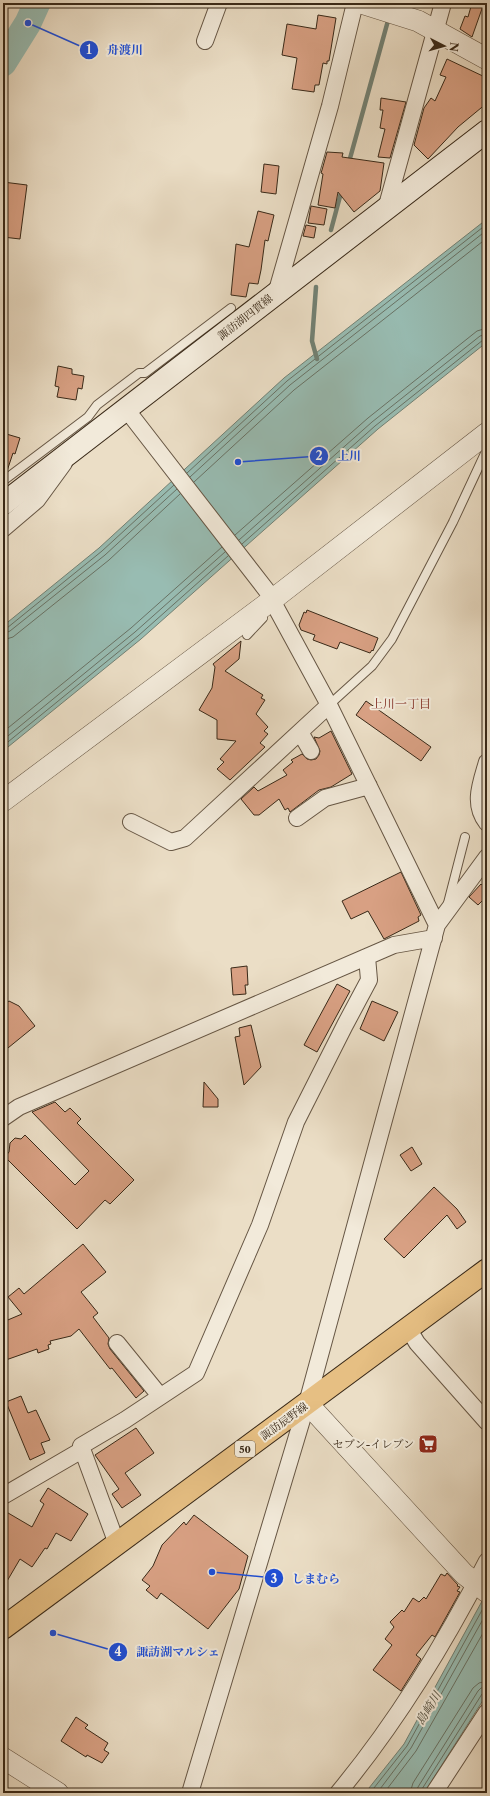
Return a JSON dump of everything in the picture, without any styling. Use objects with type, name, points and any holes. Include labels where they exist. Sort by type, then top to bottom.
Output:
[{"type":"main road","name":"諏訪湖四賀線","points":[[3,504],[70,453],[130,413],[276,294],[487,131]]},
{"type":"main road","name":"諏訪辰野線","points":[[3,1628],[487,1270]]},
{"type":"street","points":[[205,41],[219,3]]},
{"type":"street","points":[[276,294],[330,106],[355,3]]},
{"type":"street","points":[[361,3],[418,21],[487,59]]},
{"type":"street","points":[[386,209],[443,3]]},
{"type":"street","points":[[130,413],[271,598],[329,705],[439,925]]},
{"type":"street","points":[[3,801],[487,433]]},
{"type":"street","points":[[3,529],[37,500],[57,474],[70,453]]},
{"type":"street","points":[[131,822],[172,842],[184,838],[329,705]]},
{"type":"street","points":[[300,732],[311,751]]},
{"type":"street","points":[[487,762],[479,790],[478,806],[487,823]]},
{"type":"street","points":[[297,818],[325,798],[369,786]]},
{"type":"street","points":[[190,1793],[307,1403],[439,925],[487,858]]},
{"type":"street","points":[[3,1118],[19,1107],[439,925]]},
{"type":"street","points":[[117,1544],[81,1446],[125,1420],[196,1374],[260,1225],[296,1122],[369,980],[367,957]]},
{"type":"street","points":[[408,1328],[417,1343],[487,1422]]},
{"type":"street","points":[[117,1343],[160,1396]]},
{"type":"street","points":[[307,1403],[464,1574],[481,1588]]},
{"type":"street","points":[[3,1496],[82,1450]]},
{"type":"street","points":[[338,1793],[364,1762],[400,1712],[453,1626],[481,1588],[487,1561]]},
{"type":"street","points":[[434,1793],[487,1712]]},
{"type":"street","points":[[3,1758],[58,1793]]},
{"type":"lane","points":[[3,481],[88,417],[97,405],[139,373],[145,373],[231,308]]},
{"type":"lane","points":[[329,705],[372,666],[392,639],[453,522],[487,449]]},
{"type":"lane","points":[[247,635],[271,598]]},
{"type":"lane","points":[[439,925],[466,836]]},
{"type":"water","points":[[487,219],[487,342],[378,429],[141,639],[3,751],[3,626],[99,548],[284,378]]},
{"type":"water","name":"島崎川","points":[[487,1592],[487,1694],[424,1793],[365,1793],[404,1744]]},
{"type":"building","points":[[472,3],[484,3],[472,37],[460,29],[465,16],[468,17]]},
{"type":"building","points":[[318,15],[336,18],[329,61],[327,61],[327,64],[323,63],[319,85],[315,85],[314,92],[292,89],[297,58],[282,55],[287,24],[316,29]]},
{"type":"building","points":[[447,59],[487,78],[487,103],[458,127],[428,159],[414,145],[424,108],[431,98],[435,101],[446,77],[440,75]]},
{"type":"building","points":[[381,98],[406,102],[390,158],[378,157],[385,129],[380,128],[383,110],[380,110]]},
{"type":"building","points":[[327,152],[343,153],[342,157],[384,163],[380,191],[354,212],[338,192],[335,208],[318,205],[323,174],[321,173]]},
{"type":"building","points":[[264,164],[279,166],[276,194],[261,192]]},
{"type":"building","points":[[3,182],[27,185],[20,239],[3,237]]},
{"type":"building","points":[[311,206],[327,209],[324,225],[308,223]]},
{"type":"building","points":[[258,211],[274,215],[268,241],[265,240],[258,284],[249,283],[246,297],[231,295],[236,244],[249,247]]},
{"type":"building","points":[[306,225],[316,227],[314,238],[303,236]]},
{"type":"building","points":[[58,366],[72,369],[72,374],[84,376],[82,389],[78,388],[76,400],[57,397],[59,387],[55,386]]},
{"type":"building","points":[[3,433],[20,438],[15,454],[13,453],[7,471],[3,474]]},
{"type":"building","points":[[307,610],[378,638],[373,651],[372,650],[370,653],[340,642],[337,649],[313,640],[315,635],[301,630],[299,625],[304,612],[306,613]]},
{"type":"building","points":[[241,641],[239,659],[225,671],[263,695],[261,698],[265,700],[256,714],[268,727],[264,731],[268,734],[260,743],[265,747],[230,780],[217,769],[224,762],[220,759],[236,741],[217,739],[217,720],[199,710],[212,688],[215,667],[213,664]]},
{"type":"building","points":[[366,701],[431,747],[421,761],[356,715]]},
{"type":"building","points":[[331,731],[352,774],[331,787],[319,790],[290,812],[288,808],[285,810],[279,799],[259,815],[254,815],[241,799],[254,787],[258,791],[287,775],[283,770],[293,762],[291,760],[302,754],[307,759],[316,759],[320,751],[314,737],[319,738]]},
{"type":"building","points":[[401,872],[421,915],[418,917],[419,921],[384,939],[368,911],[351,919],[342,901]]},
{"type":"building","points":[[481,884],[487,890],[487,896],[478,905],[469,897]]},
{"type":"building","points":[[247,966],[248,985],[245,985],[246,994],[233,995],[231,968]]},
{"type":"building","points":[[337,984],[350,991],[317,1052],[304,1045]]},
{"type":"building","points":[[9,1001],[19,1006],[35,1026],[3,1052],[3,1006]]},
{"type":"building","points":[[372,1001],[398,1012],[384,1041],[360,1029]]},
{"type":"building","points":[[251,1025],[261,1067],[244,1085],[235,1037],[240,1036],[239,1028]]},
{"type":"building","points":[[204,1082],[218,1099],[218,1107],[203,1107]]},
{"type":"building","points":[[55,1102],[65,1112],[70,1108],[81,1119],[77,1123],[134,1180],[110,1204],[105,1200],[77,1229],[5,1157],[9,1152],[10,1143],[15,1138],[21,1139],[25,1135],[75,1185],[89,1171],[32,1112]]},
{"type":"building","points":[[412,1147],[422,1164],[411,1171],[400,1155]]},
{"type":"building","points":[[434,1187],[457,1209],[466,1222],[457,1229],[447,1215],[404,1258],[384,1239]]},
{"type":"building","points":[[83,1244],[106,1272],[81,1292],[98,1313],[93,1317],[109,1338],[108,1344],[110,1349],[144,1391],[136,1398],[112,1368],[110,1369],[79,1329],[71,1336],[50,1341],[51,1344],[48,1345],[49,1349],[38,1353],[37,1349],[3,1361],[3,1322],[22,1314],[8,1297],[19,1288],[24,1294]]},
{"type":"building","points":[[21,1396],[28,1413],[36,1410],[50,1440],[41,1443],[45,1453],[30,1460],[6,1402]]},
{"type":"building","points":[[136,1428],[154,1453],[125,1473],[141,1495],[122,1508],[112,1494],[119,1489],[95,1455]]},
{"type":"building","points":[[48,1488],[88,1514],[71,1541],[56,1533],[47,1549],[45,1548],[32,1567],[20,1559],[3,1588],[3,1510],[32,1527],[44,1504],[40,1501]]},
{"type":"building","points":[[194,1515],[248,1556],[239,1589],[208,1629],[161,1593],[157,1599],[146,1590],[150,1586],[142,1580],[153,1566],[162,1545],[184,1522],[186,1525]]},
{"type":"building","points":[[447,1573],[458,1585],[457,1586],[460,1587],[457,1591],[460,1592],[435,1637],[432,1635],[416,1655],[421,1659],[401,1691],[373,1670],[392,1645],[385,1639],[394,1627],[390,1622],[402,1610],[404,1612],[413,1598],[419,1602],[424,1597],[426,1599],[441,1574],[445,1576]]},
{"type":"building","points":[[76,1717],[88,1725],[85,1728],[108,1743],[104,1750],[109,1753],[102,1763],[87,1755],[86,1757],[61,1741]]},
{"type":"waterway","points":[[3,63],[28,23],[37,3]]},
{"type":"waterway","points":[[349,162],[389,17]]},
{"type":"waterway","points":[[331,230],[342,189]]},
{"type":"waterway","points":[[316,287],[312,341],[317,359]]},
{"type":"place","name":"舟渡川","points":[[28,23]]},
{"type":"place","name":"上川","points":[[238,462]]},
{"type":"place","name":"セブン-イレブン","points":[[428,1444]]},
{"type":"place","name":"しまむら","points":[[212,1572]]},
{"type":"place","name":"諏訪湖マルシェ","points":[[53,1633]]},
{"type":"district","name":"上川一丁目","points":[[401,703]]}]
